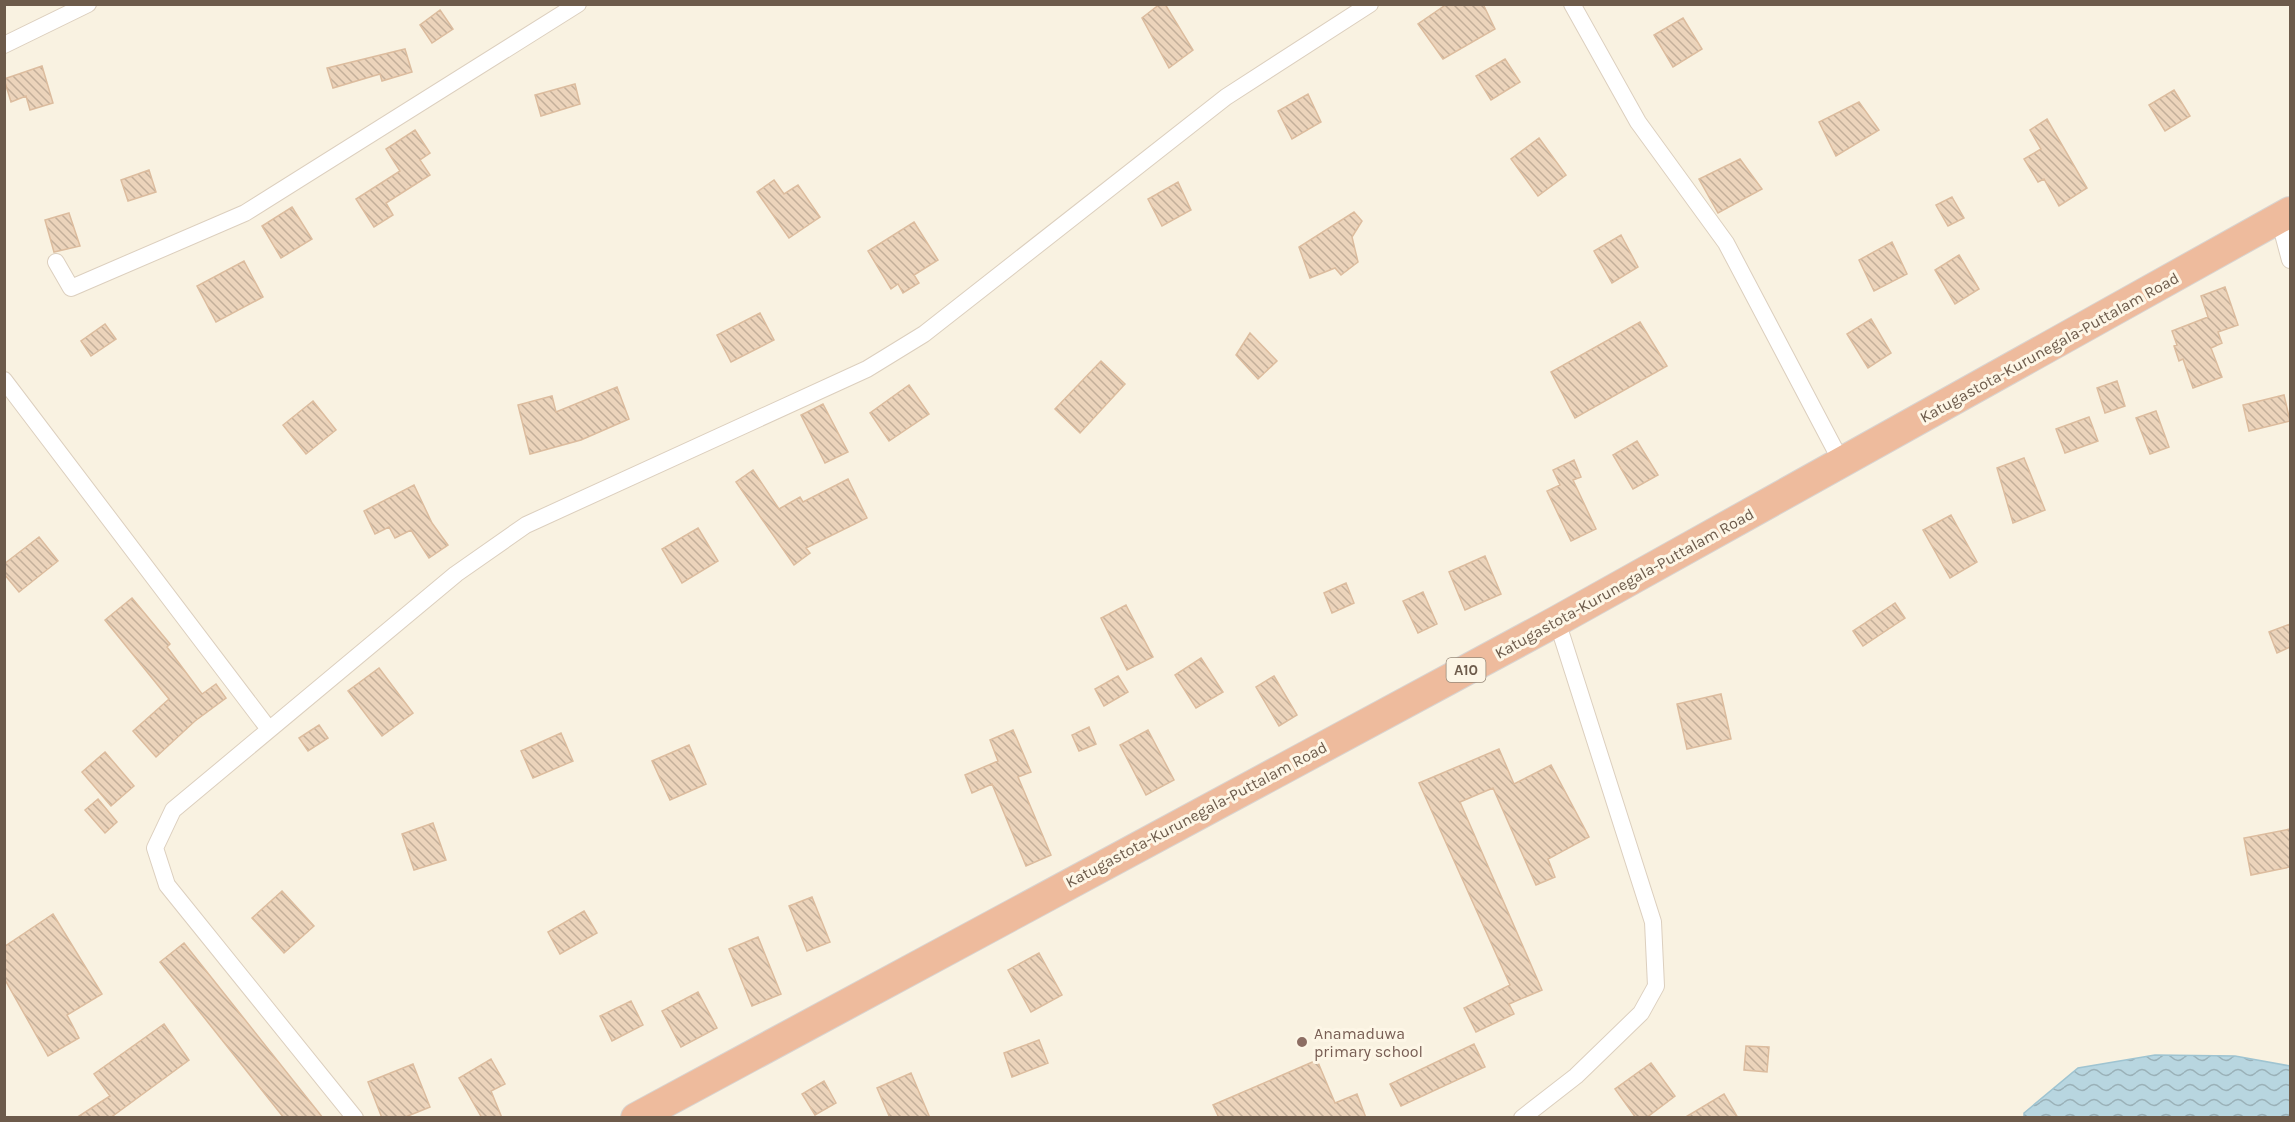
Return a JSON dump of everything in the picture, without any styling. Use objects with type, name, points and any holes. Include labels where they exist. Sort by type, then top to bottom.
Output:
[{"type":"highway","name":"Katugastota-Kurunegala-Puttalam Road","points":[[636,1118],[671,1109],[1557,621],[2285,215]]},
{"type":"street","points":[[4,45],[88,4]]},
{"type":"street","points":[[56,262],[71,288],[245,213],[578,4]]},
{"type":"street","points":[[355,1118],[167,885],[155,848],[173,810],[268,728],[456,574],[526,525],[867,369],[924,334],[1226,98],[1370,4]]},
{"type":"street","points":[[1572,4],[1638,122],[1726,243],[1842,463]]},
{"type":"street","points":[[2285,215],[2290,260]]},
{"type":"street","points":[[4,380],[268,728]]},
{"type":"street","points":[[1522,1118],[1584,1068],[1641,1013],[1656,986],[1653,922],[1557,621]]},
{"type":"water","points":[[2155,1055],[2235,1056],[2290,1066],[2290,1117],[2024,1117],[2024,1113],[2078,1068]]},
{"type":"building","points":[[1160,4],[1165,4],[1193,50],[1169,68],[1142,18]]},
{"type":"building","points":[[1447,4],[1483,4],[1495,29],[1443,59],[1418,24]]},
{"type":"building","points":[[440,10],[453,29],[432,43],[420,25]]},
{"type":"building","points":[[1683,18],[1702,49],[1673,67],[1654,35]]},
{"type":"building","points":[[405,49],[412,72],[382,81],[380,74],[333,88],[327,68]]},
{"type":"building","points":[[1505,59],[1520,82],[1491,100],[1476,76]]},
{"type":"building","points":[[42,66],[53,103],[30,110],[26,96],[11,102],[4,79]]},
{"type":"building","points":[[575,84],[580,104],[541,116],[535,95]]},
{"type":"building","points":[[2174,90],[2190,116],[2165,131],[2149,105]]},
{"type":"building","points":[[1308,94],[1321,122],[1292,139],[1278,111]]},
{"type":"building","points":[[1859,102],[1879,130],[1836,156],[1819,122]]},
{"type":"building","points":[[2047,119],[2087,188],[2059,206],[2044,179],[2038,182],[2024,159],[2041,149],[2030,130]]},
{"type":"building","points":[[415,130],[430,153],[420,160],[430,175],[386,203],[393,215],[374,227],[356,199],[400,171],[386,149]]},
{"type":"building","points":[[1539,138],[1566,175],[1538,196],[1511,159]]},
{"type":"building","points":[[1740,159],[1762,189],[1718,213],[1699,179]]},
{"type":"building","points":[[149,170],[156,192],[128,201],[121,180]]},
{"type":"building","points":[[774,180],[784,194],[798,185],[820,217],[789,238],[757,192]]},
{"type":"building","points":[[1178,182],[1191,210],[1162,226],[1148,199]]},
{"type":"building","points":[[1952,197],[1964,218],[1948,226],[1936,205]]},
{"type":"building","points":[[292,207],[312,239],[281,258],[262,226]]},
{"type":"building","points":[[1354,212],[1362,221],[1352,237],[1358,262],[1341,275],[1335,268],[1310,278],[1299,247]]},
{"type":"building","points":[[69,213],[80,246],[54,252],[45,220]]},
{"type":"building","points":[[914,222],[938,260],[914,275],[919,283],[903,293],[898,284],[891,289],[868,251]]},
{"type":"building","points":[[1621,235],[1638,267],[1612,283],[1594,251]]},
{"type":"building","points":[[1892,242],[1907,274],[1874,291],[1859,260]]},
{"type":"building","points":[[1959,255],[1979,289],[1955,304],[1935,270]]},
{"type":"building","points":[[244,261],[263,297],[216,322],[197,286]]},
{"type":"building","points":[[2225,287],[2238,325],[2218,332],[2222,343],[2211,348],[2222,377],[2193,388],[2183,359],[2179,361],[2172,331],[2208,317],[2201,296]]},
{"type":"building","points":[[760,313],[774,340],[731,362],[717,335]]},
{"type":"building","points":[[1871,319],[1891,353],[1868,368],[1847,334]]},
{"type":"building","points":[[1640,322],[1667,366],[1575,418],[1551,372]]},
{"type":"building","points":[[105,324],[116,339],[91,356],[81,341]]},
{"type":"building","points":[[1250,333],[1277,361],[1258,379],[1236,355]]},
{"type":"building","points":[[1101,361],[1125,384],[1080,433],[1055,409]]},
{"type":"building","points":[[2117,381],[2125,406],[2105,413],[2097,388]]},
{"type":"building","points":[[909,385],[929,414],[889,441],[870,413]]},
{"type":"building","points":[[617,387],[629,419],[581,440],[530,454],[518,405],[552,396],[556,412]]},
{"type":"building","points":[[2284,395],[2290,421],[2249,431],[2243,405]]},
{"type":"building","points":[[313,401],[336,430],[306,454],[283,425]]},
{"type":"building","points":[[823,404],[848,452],[825,463],[801,415]]},
{"type":"building","points":[[2156,411],[2169,447],[2150,454],[2136,418]]},
{"type":"building","points":[[2089,417],[2098,441],[2065,453],[2056,429]]},
{"type":"building","points":[[1637,441],[1658,475],[1633,489],[1613,455]]},
{"type":"building","points":[[2024,458],[2045,510],[2013,523],[1997,468]]},
{"type":"building","points":[[1574,460],[1581,477],[1573,480],[1596,529],[1571,541],[1547,491],[1560,485],[1553,470]]},
{"type":"building","points":[[753,470],[779,509],[800,497],[803,502],[848,479],[867,518],[806,548],[810,553],[794,565],[736,482]]},
{"type":"building","points":[[414,485],[432,523],[448,545],[429,558],[411,530],[395,538],[389,527],[375,534],[364,511]]},
{"type":"building","points":[[1951,515],[1977,562],[1950,578],[1923,530]]},
{"type":"building","points":[[698,528],[718,561],[682,583],[662,549]]},
{"type":"building","points":[[39,537],[58,561],[19,592],[4,574],[4,564]]},
{"type":"building","points":[[1485,556],[1501,594],[1465,610],[1449,572]]},
{"type":"building","points":[[1346,583],[1354,603],[1332,613],[1324,593]]},
{"type":"building","points":[[1423,592],[1437,624],[1418,633],[1403,601]]},
{"type":"building","points":[[132,598],[170,644],[167,647],[202,694],[216,684],[226,698],[195,721],[156,757],[133,731],[169,699],[105,620]]},
{"type":"building","points":[[1895,603],[1905,618],[1863,646],[1853,631]]},
{"type":"building","points":[[1126,605],[1153,657],[1127,670],[1101,618]]},
{"type":"building","points":[[2290,624],[2290,647],[2277,653],[2269,632]]},
{"type":"building","points":[[1201,658],[1223,692],[1196,708],[1175,675]]},
{"type":"building","points":[[379,668],[413,713],[382,736],[348,691]]},
{"type":"building","points":[[1118,676],[1128,692],[1104,706],[1095,689]]},
{"type":"building","points":[[1274,676],[1297,715],[1279,726],[1256,687]]},
{"type":"building","points":[[1721,694],[1731,739],[1687,749],[1677,704]]},
{"type":"building","points":[[319,725],[328,738],[308,751],[299,738]]},
{"type":"building","points":[[1089,727],[1096,744],[1079,751],[1072,735]]},
{"type":"building","points":[[1013,730],[1031,772],[1018,777],[1051,855],[1026,866],[992,784],[972,793],[965,775],[998,761],[990,740]]},
{"type":"building","points":[[1148,730],[1174,780],[1146,795],[1120,745]]},
{"type":"building","points":[[561,733],[573,761],[533,778],[521,751]]},
{"type":"building","points":[[689,745],[706,784],[670,800],[652,761]]},
{"type":"building","points":[[1499,749],[1514,784],[1551,765],[1589,837],[1548,859],[1555,877],[1536,885],[1493,788],[1460,802],[1542,990],[1509,1004],[1514,1014],[1476,1032],[1464,1008],[1510,985],[1419,783]]},
{"type":"building","points":[[105,752],[134,786],[111,806],[82,772]]},
{"type":"building","points":[[98,799],[117,822],[105,833],[85,810]]},
{"type":"building","points":[[433,823],[446,860],[414,870],[402,834]]},
{"type":"building","points":[[2290,829],[2290,867],[2251,875],[2244,838]]},
{"type":"building","points":[[282,891],[314,926],[284,953],[252,918]]},
{"type":"building","points":[[812,897],[830,942],[807,951],[789,906]]},
{"type":"building","points":[[584,911],[597,933],[560,954],[548,932]]},
{"type":"building","points":[[53,914],[102,994],[67,1015],[79,1038],[48,1056],[4,978],[4,947]]},
{"type":"building","points":[[758,937],[781,994],[752,1006],[729,949]]},
{"type":"building","points":[[184,943],[323,1118],[284,1118],[160,962]]},
{"type":"building","points":[[1039,953],[1062,995],[1031,1012],[1008,970]]},
{"type":"building","points":[[698,992],[717,1028],[681,1047],[662,1011]]},
{"type":"building","points":[[631,1001],[643,1025],[612,1041],[600,1016]]},
{"type":"building","points":[[164,1024],[189,1060],[110,1118],[76,1118],[110,1096],[94,1074]]},
{"type":"building","points":[[1039,1040],[1048,1063],[1012,1077],[1004,1053]]},
{"type":"building","points":[[1474,1044],[1485,1067],[1401,1106],[1390,1084]]},
{"type":"building","points":[[1746,1046],[1769,1047],[1767,1072],[1744,1070]]},
{"type":"building","points":[[491,1059],[505,1084],[491,1091],[502,1118],[482,1118],[459,1078]]},
{"type":"building","points":[[1317,1060],[1335,1103],[1357,1094],[1366,1118],[1219,1118],[1213,1105]]},
{"type":"building","points":[[1651,1063],[1675,1096],[1646,1118],[1636,1118],[1615,1089]]},
{"type":"building","points":[[413,1064],[430,1107],[403,1118],[382,1118],[368,1082]]},
{"type":"building","points":[[911,1073],[930,1118],[890,1118],[877,1088]]},
{"type":"building","points":[[824,1081],[836,1103],[815,1115],[802,1094]]},
{"type":"building","points":[[1724,1094],[1738,1118],[1684,1118]]},
{"type":"place","name":"Anamaduwa primary school","points":[[1302,1042]]}]
